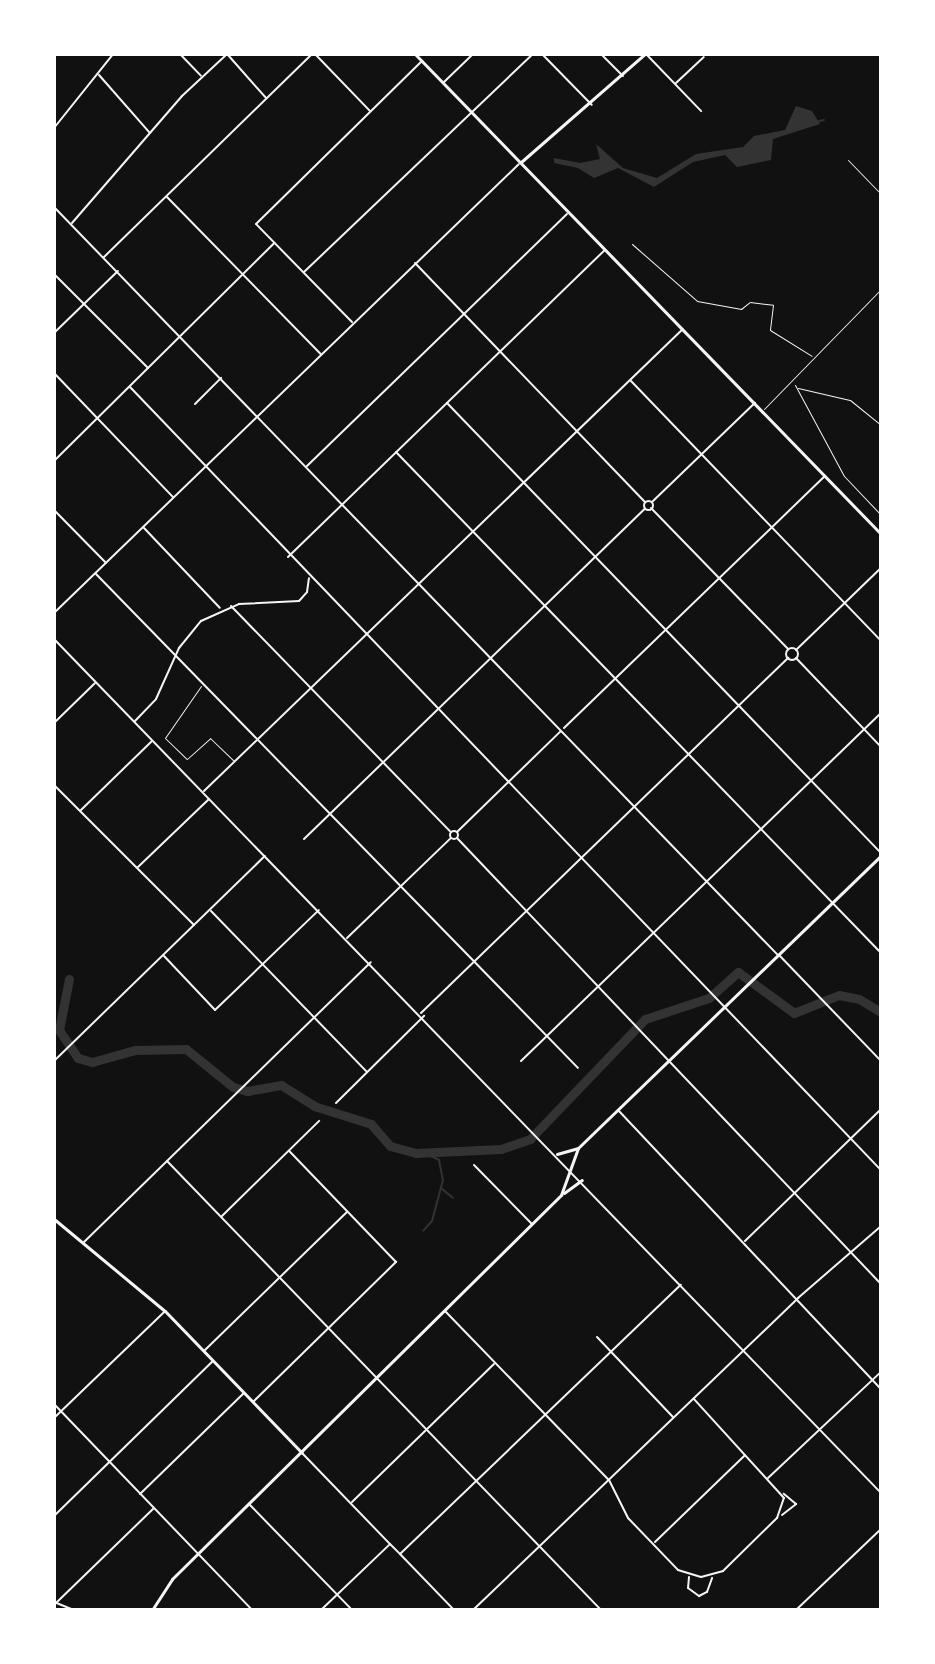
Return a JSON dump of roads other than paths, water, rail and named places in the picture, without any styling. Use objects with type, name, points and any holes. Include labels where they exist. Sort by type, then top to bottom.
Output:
[{"type":"main road","points":[[521,162],[592,105],[645,54]]},
{"type":"main road","points":[[417,55],[881,534]]},
{"type":"main road","points":[[557,1154],[578,1148],[881,854]]},
{"type":"main road","points":[[561,1195],[578,1148]]},
{"type":"main road","points":[[152,1610],[172,1579],[561,1195],[582,1180]]},
{"type":"main road","points":[[55,1222],[165,1311],[302,1453]]},
{"type":"street","points":[[54,128],[113,54]]},
{"type":"street","points":[[180,54],[201,76]]},
{"type":"street","points":[[71,224],[201,76],[227,54],[266,98]]},
{"type":"street","points":[[104,257],[313,54],[371,112]]},
{"type":"street","points":[[443,83],[473,54]]},
{"type":"street","points":[[304,272],[533,54]]},
{"type":"street","points":[[542,54],[592,105]]},
{"type":"street","points":[[601,54],[623,76]]},
{"type":"street","points":[[645,54],[701,111]]},
{"type":"street","points":[[675,84],[704,57]]},
{"type":"street","points":[[353,323],[256,224],[422,61]]},
{"type":"street","points":[[98,75],[151,134]]},
{"type":"street","points":[[54,613],[521,162]]},
{"type":"street","points":[[166,196],[321,354]]},
{"type":"street","points":[[54,207],[881,1061]]},
{"type":"street","points":[[307,467],[569,211]]},
{"type":"street","points":[[54,461],[274,243]]},
{"type":"street","points":[[288,557],[606,249]]},
{"type":"street","points":[[415,263],[645,502],[645,509]]},
{"type":"street","points":[[54,333],[118,271]]},
{"type":"street","points":[[54,274],[149,369]]},
{"type":"street","points":[[203,792],[683,329]]},
{"type":"street","points":[[54,373],[173,498]]},
{"type":"street","points":[[195,404],[221,378]]},
{"type":"street","points":[[630,380],[881,641]]},
{"type":"street","points":[[130,387],[288,557],[881,1170]]},
{"type":"street","points":[[447,403],[881,854]]},
{"type":"street","points":[[651,508],[652,502],[755,403]]},
{"type":"street","points":[[396,452],[881,953]]},
{"type":"street","points":[[451,832],[457,832],[825,476]]},
{"type":"street","points":[[645,502],[652,502]]},
{"type":"street","points":[[304,839],[645,509],[651,508]]},
{"type":"street","points":[[651,508],[788,649],[796,650]]},
{"type":"street","points":[[54,510],[106,564]]},
{"type":"street","points":[[143,527],[222,609]]},
{"type":"street","points":[[881,568],[796,650],[796,658],[881,747]]},
{"type":"street","points":[[96,574],[399,888],[578,1068]]},
{"type":"street","points":[[134,722],[161,692],[175,656],[195,628],[231,606],[299,601],[307,592],[309,577]]},
{"type":"street","points":[[231,606],[451,832],[451,838]]},
{"type":"street","points":[[54,639],[422,1014],[881,1493]]},
{"type":"street","points":[[788,649],[788,658]]},
{"type":"street","points":[[336,1103],[580,858],[788,658],[796,658]]},
{"type":"street","points":[[54,723],[96,682]]},
{"type":"street","points":[[521,1061],[881,713]]},
{"type":"street","points":[[80,811],[152,741]]},
{"type":"street","points":[[54,785],[194,925]]},
{"type":"street","points":[[137,868],[209,798]]},
{"type":"street","points":[[457,832],[457,838],[881,1284]]},
{"type":"street","points":[[347,938],[451,838],[457,838]]},
{"type":"street","points":[[54,1061],[266,856]]},
{"type":"street","points":[[210,910],[367,1072]]},
{"type":"street","points":[[163,955],[215,1010],[319,910]]},
{"type":"street","points":[[83,1243],[371,962]]},
{"type":"street","points":[[617,1109],[881,1389]]},
{"type":"street","points":[[744,1242],[881,1109]]},
{"type":"street","points":[[221,1217],[319,1121]]},
{"type":"street","points":[[253,1401],[396,1262],[289,1151]]},
{"type":"street","points":[[167,1161],[601,1610]]},
{"type":"street","points":[[474,1165],[532,1224]]},
{"type":"street","points":[[205,1351],[347,1211]]},
{"type":"street","points":[[473,1610],[798,1298],[881,1226]]},
{"type":"street","points":[[400,1554],[543,1413],[550,1412],[681,1285]]},
{"type":"street","points":[[54,1418],[165,1311]]},
{"type":"street","points":[[445,1311],[609,1480],[628,1518],[653,1544],[689,1576],[713,1576]]},
{"type":"street","points":[[597,1337],[674,1418]]},
{"type":"street","points":[[54,1516],[214,1361]]},
{"type":"street","points":[[351,1503],[494,1363]]},
{"type":"street","points":[[768,1478],[881,1372]]},
{"type":"street","points":[[140,1494],[245,1393]]},
{"type":"street","points":[[689,1576],[688,1588],[699,1596],[707,1592],[713,1576],[781,1515],[791,1512],[796,1504],[795,1498],[782,1493],[694,1399]]},
{"type":"street","points":[[54,1404],[252,1610]]},
{"type":"street","points":[[302,1453],[454,1610]]},
{"type":"street","points":[[653,1544],[746,1454]]},
{"type":"street","points":[[781,1515],[784,1504],[782,1493]]},
{"type":"street","points":[[249,1504],[352,1610]]},
{"type":"street","points":[[74,1610],[55,1603],[153,1508]]},
{"type":"street","points":[[796,1610],[881,1529]]},
{"type":"street","points":[[321,1610],[390,1544]]},
{"type":"lane","points":[[848,160],[881,194]]},
{"type":"lane","points":[[632,244],[697,301],[741,309],[750,302],[773,305],[770,330],[812,356]]},
{"type":"lane","points":[[762,411],[792,384],[812,356],[881,289]]},
{"type":"lane","points":[[792,384],[850,400],[881,425]]},
{"type":"lane","points":[[798,388],[844,476],[881,515]]},
{"type":"lane","points":[[203,685],[165,738],[187,759],[210,738],[236,762]]},
{"type":"waterway","points":[[819,121],[824,120]]},
{"type":"waterway","points":[[69,979],[59,1030],[78,1058],[92,1062],[135,1050],[186,1049],[233,1087],[247,1091],[281,1085],[314,1106],[371,1124],[390,1146],[416,1153],[501,1149],[530,1139],[645,1019],[709,998],[738,972],[794,1013],[839,995],[859,999],[881,1012]]},
{"type":"waterway","points":[[422,1152],[439,1160],[443,1180],[432,1221],[423,1231]]},
{"type":"waterway","points":[[442,1189],[453,1198]]}]
